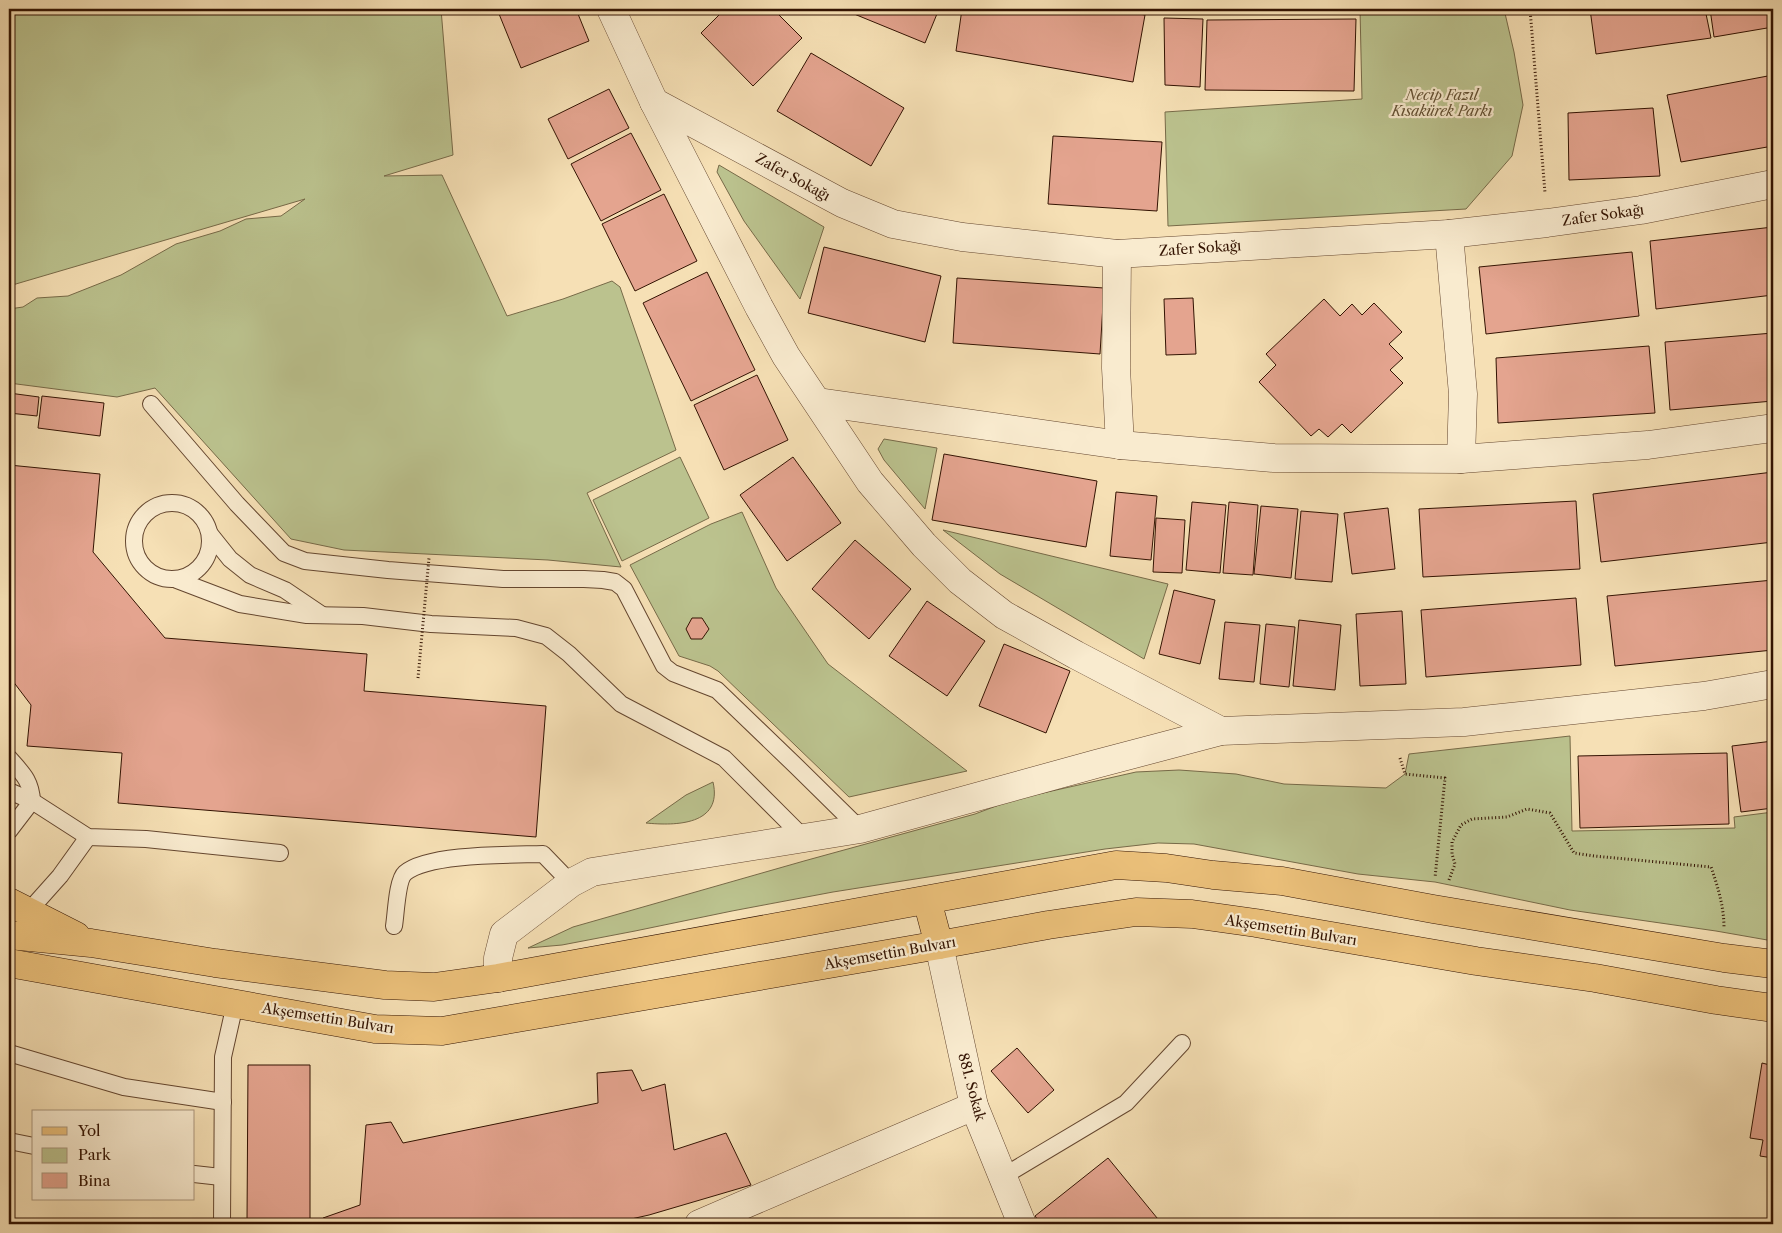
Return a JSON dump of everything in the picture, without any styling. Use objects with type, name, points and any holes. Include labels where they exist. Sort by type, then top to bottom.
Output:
[{"type":"main road","points":[[9,935],[91,943],[215,963],[385,985],[434,987],[498,978],[1116,865],[1166,868],[1214,875],[1282,881],[1433,909],[1724,958],[1773,964]]},
{"type":"main road","points":[[926,900],[939,945]]},
{"type":"main road","points":[[18,907],[91,943]]},
{"type":"main road","name":"Akşemsettin Bulvarı","points":[[9,963],[375,1029],[442,1031],[1048,925],[1136,912],[1192,914],[1256,923],[1476,961],[1595,978],[1716,1000],[1773,1008]]},
{"type":"main road","points":[[498,978],[504,1021]]},
{"type":"street","points":[[611,9],[654,102],[759,307],[786,356],[870,482],[924,545],[960,581],[1004,615],[1221,731]]},
{"type":"street","name":"Zafer Sokağı","points":[[654,102],[842,203],[893,224],[962,237],[1117,254],[1449,234],[1641,210],[1773,184]]},
{"type":"street","points":[[1449,234],[1463,394],[1461,458]]},
{"type":"street","points":[[1117,254],[1116,368],[1120,445]]},
{"type":"street","points":[[818,402],[1120,445],[1274,458],[1461,458],[1648,446],[1773,428]]},
{"type":"street","points":[[498,978],[498,958],[504,934],[571,883],[592,872],[860,829],[1221,731],[1464,722],[1704,696],[1773,684]]},
{"type":"street","name":"881. Sokak","points":[[939,945],[974,1106],[1022,1224]]},
{"type":"street","points":[[699,1224],[974,1106]]},
{"type":"lane","points":[[151,404],[237,504],[284,553],[305,561],[388,570],[503,579],[584,579],[615,582],[624,589],[664,666],[673,673],[716,690],[797,766],[860,829]]},
{"type":"lane","points":[[177,580],[189,576],[199,569],[207,559],[210,547],[210,534],[206,522],[198,512],[187,505],[175,502],[162,504],[150,509],[141,518],[135,530],[136,555],[142,566],[158,577],[177,580],[240,604],[307,615],[362,616],[470,627],[516,628],[546,636],[569,654],[621,704],[724,758],[804,838]]},
{"type":"lane","points":[[210,534],[230,559],[250,575],[285,590],[323,615]]},
{"type":"lane","points":[[9,758],[28,782],[32,801],[9,830]]},
{"type":"lane","points":[[9,791],[32,801],[88,837],[146,839],[280,853]]},
{"type":"lane","points":[[18,907],[60,876],[88,837]]},
{"type":"lane","points":[[394,926],[400,884],[404,873],[422,865],[444,860],[543,854],[571,883]]},
{"type":"lane","points":[[222,1224],[223,1057],[235,1004]]},
{"type":"lane","points":[[1002,1177],[1126,1103],[1182,1043]]},
{"type":"lane","points":[[9,1053],[124,1087],[222,1102]]},
{"type":"lane","points":[[9,1141],[32,1146]]},
{"type":"lane","points":[[195,1174],[221,1177]]},
{"type":"path","points":[[1530,9],[1547,223]]},
{"type":"path","points":[[418,678],[428,558]]},
{"type":"path","points":[[1400,758],[1405,774],[1445,778],[1435,882],[1447,884]]},
{"type":"path","points":[[1433,909],[1447,884],[1455,864],[1452,854],[1452,842],[1461,825],[1472,819],[1507,817],[1527,809],[1550,813],[1574,853],[1711,867],[1724,916],[1724,958]]},
{"type":"green space","points":[[9,9],[441,9],[453,155],[384,176],[442,175],[507,316],[563,299],[612,281],[620,287],[676,450],[587,493],[621,567],[548,560],[344,550],[291,539],[155,388],[117,397],[9,383],[9,309],[23,307],[37,298],[68,296],[121,275],[176,244],[220,231],[246,219],[281,216],[305,199],[9,286]]},
{"type":"green space","name":"Necip Fazıl Kısakürek Parkı","points":[[1360,9],[1504,9],[1523,105],[1512,156],[1466,209],[1168,226],[1165,112],[1362,99]]},
{"type":"green space","points":[[719,165],[824,227],[800,299],[744,221],[717,172]]},
{"type":"green space","points":[[884,439],[937,448],[925,509],[884,460],[878,449]]},
{"type":"green space","points":[[680,457],[709,518],[622,561],[593,500]]},
{"type":"green space","points":[[742,512],[776,588],[828,664],[967,771],[849,797],[718,671],[710,666],[679,656],[630,565],[711,524]]},
{"type":"green space","points":[[943,530],[1168,584],[1144,659],[1000,574]]},
{"type":"green space","points":[[1570,736],[1572,831],[1735,828],[1734,817],[1773,812],[1773,941],[1570,910],[1435,882],[1358,874],[1194,844],[1158,843],[1105,849],[833,892],[562,945],[528,948],[573,927],[975,814],[1012,800],[1136,772],[1179,770],[1236,774],[1284,784],[1386,788],[1405,774],[1409,754]]},
{"type":"green space","points":[[713,782],[714,796],[711,807],[704,815],[683,823],[646,823],[686,795]]},
{"type":"building","points":[[497,9],[576,9],[589,41],[521,68]]},
{"type":"building","points":[[725,9],[773,9],[802,38],[753,86],[701,33]]},
{"type":"building","points":[[842,9],[939,9],[925,43]]},
{"type":"building","points":[[962,9],[1111,9],[1145,15],[1133,82],[956,51]]},
{"type":"building","points":[[1590,9],[1705,9],[1711,38],[1596,54]]},
{"type":"building","points":[[1710,9],[1773,9],[1773,27],[1714,37]]},
{"type":"building","points":[[1164,18],[1203,19],[1200,87],[1165,85]]},
{"type":"building","points":[[1356,19],[1354,91],[1205,90],[1207,20]]},
{"type":"building","points":[[811,53],[904,108],[871,166],[777,111]]},
{"type":"building","points":[[1773,75],[1773,146],[1681,162],[1667,95]]},
{"type":"building","points":[[609,89],[629,128],[568,159],[548,119]]},
{"type":"building","points":[[1653,108],[1660,176],[1569,180],[1568,113]]},
{"type":"building","points":[[631,133],[661,190],[601,221],[571,164]]},
{"type":"building","points":[[1053,136],[1162,142],[1157,211],[1048,204]]},
{"type":"building","points":[[664,194],[697,261],[635,291],[602,224]]},
{"type":"building","points":[[1773,227],[1773,295],[1656,309],[1650,241]]},
{"type":"building","points":[[824,247],[941,276],[925,342],[808,313]]},
{"type":"building","points":[[1632,252],[1639,316],[1486,334],[1479,267]]},
{"type":"building","points":[[707,272],[755,370],[691,401],[643,303]]},
{"type":"building","points":[[957,278],[1104,288],[1100,354],[953,343]]},
{"type":"building","points":[[1193,298],[1196,354],[1166,355],[1164,299]]},
{"type":"building","points":[[1324,299],[1340,316],[1352,304],[1362,315],[1374,303],[1402,332],[1389,344],[1403,358],[1390,370],[1403,383],[1351,433],[1342,424],[1328,437],[1319,429],[1311,436],[1259,382],[1276,365],[1266,354]]},
{"type":"building","points":[[1773,333],[1773,401],[1670,410],[1665,342]]},
{"type":"building","points":[[1649,346],[1655,413],[1498,423],[1496,358]]},
{"type":"building","points":[[757,375],[788,440],[724,470],[694,405]]},
{"type":"building","points":[[9,393],[39,397],[37,416],[9,413]]},
{"type":"building","points":[[42,396],[104,403],[100,436],[38,428]]},
{"type":"building","points":[[944,454],[1097,481],[1086,547],[932,520]]},
{"type":"building","points":[[793,457],[841,523],[787,561],[740,495]]},
{"type":"building","points":[[9,465],[100,474],[93,552],[165,638],[367,654],[364,691],[546,706],[536,837],[118,803],[122,753],[27,746],[31,705],[9,676]]},
{"type":"building","points":[[1773,472],[1773,542],[1601,562],[1593,494]]},
{"type":"building","points":[[1116,492],[1157,496],[1151,560],[1110,556]]},
{"type":"building","points":[[1576,501],[1580,569],[1423,577],[1419,509]]},
{"type":"building","points":[[1192,502],[1226,505],[1220,573],[1186,570]]},
{"type":"building","points":[[1229,502],[1258,505],[1253,575],[1223,573]]},
{"type":"building","points":[[1261,506],[1298,509],[1291,578],[1254,574]]},
{"type":"building","points":[[1388,508],[1395,569],[1352,574],[1344,513]]},
{"type":"building","points":[[1301,511],[1338,514],[1332,582],[1295,579]]},
{"type":"building","points":[[1156,518],[1185,520],[1182,573],[1153,572]]},
{"type":"building","points":[[855,540],[911,589],[869,639],[812,589]]},
{"type":"building","points":[[1773,580],[1773,650],[1615,666],[1607,596]]},
{"type":"building","points":[[1174,590],[1215,600],[1200,664],[1159,654]]},
{"type":"building","points":[[1576,598],[1581,665],[1426,677],[1421,610]]},
{"type":"building","points":[[927,601],[985,641],[947,696],[889,656]]},
{"type":"building","points":[[1402,611],[1406,684],[1360,686],[1356,614]]},
{"type":"building","points":[[692,618],[702,618],[709,629],[702,639],[691,639],[686,629]]},
{"type":"building","points":[[1299,620],[1341,625],[1335,690],[1293,686]]},
{"type":"building","points":[[1225,622],[1260,625],[1254,682],[1219,679]]},
{"type":"building","points":[[1266,624],[1295,627],[1289,687],[1260,684]]},
{"type":"building","points":[[1004,644],[1070,671],[1046,733],[979,706]]},
{"type":"building","points":[[1773,741],[1773,808],[1741,812],[1732,746]]},
{"type":"building","points":[[1727,753],[1729,824],[1580,828],[1578,756]]},
{"type":"building","points":[[1017,1048],[1054,1090],[1028,1113],[991,1071]]},
{"type":"building","points":[[1773,1053],[1773,1158],[1760,1156],[1763,1140],[1750,1138],[1762,1063],[1770,1065]]},
{"type":"building","points":[[248,1065],[310,1065],[310,1222],[247,1221]]},
{"type":"building","points":[[632,1070],[642,1091],[665,1084],[674,1150],[726,1133],[751,1185],[649,1215],[609,1224],[323,1224],[323,1218],[360,1205],[366,1125],[391,1122],[403,1143],[598,1103],[597,1073]]},
{"type":"building","points":[[1108,1158],[1162,1224],[1041,1224],[1035,1216]]}]
